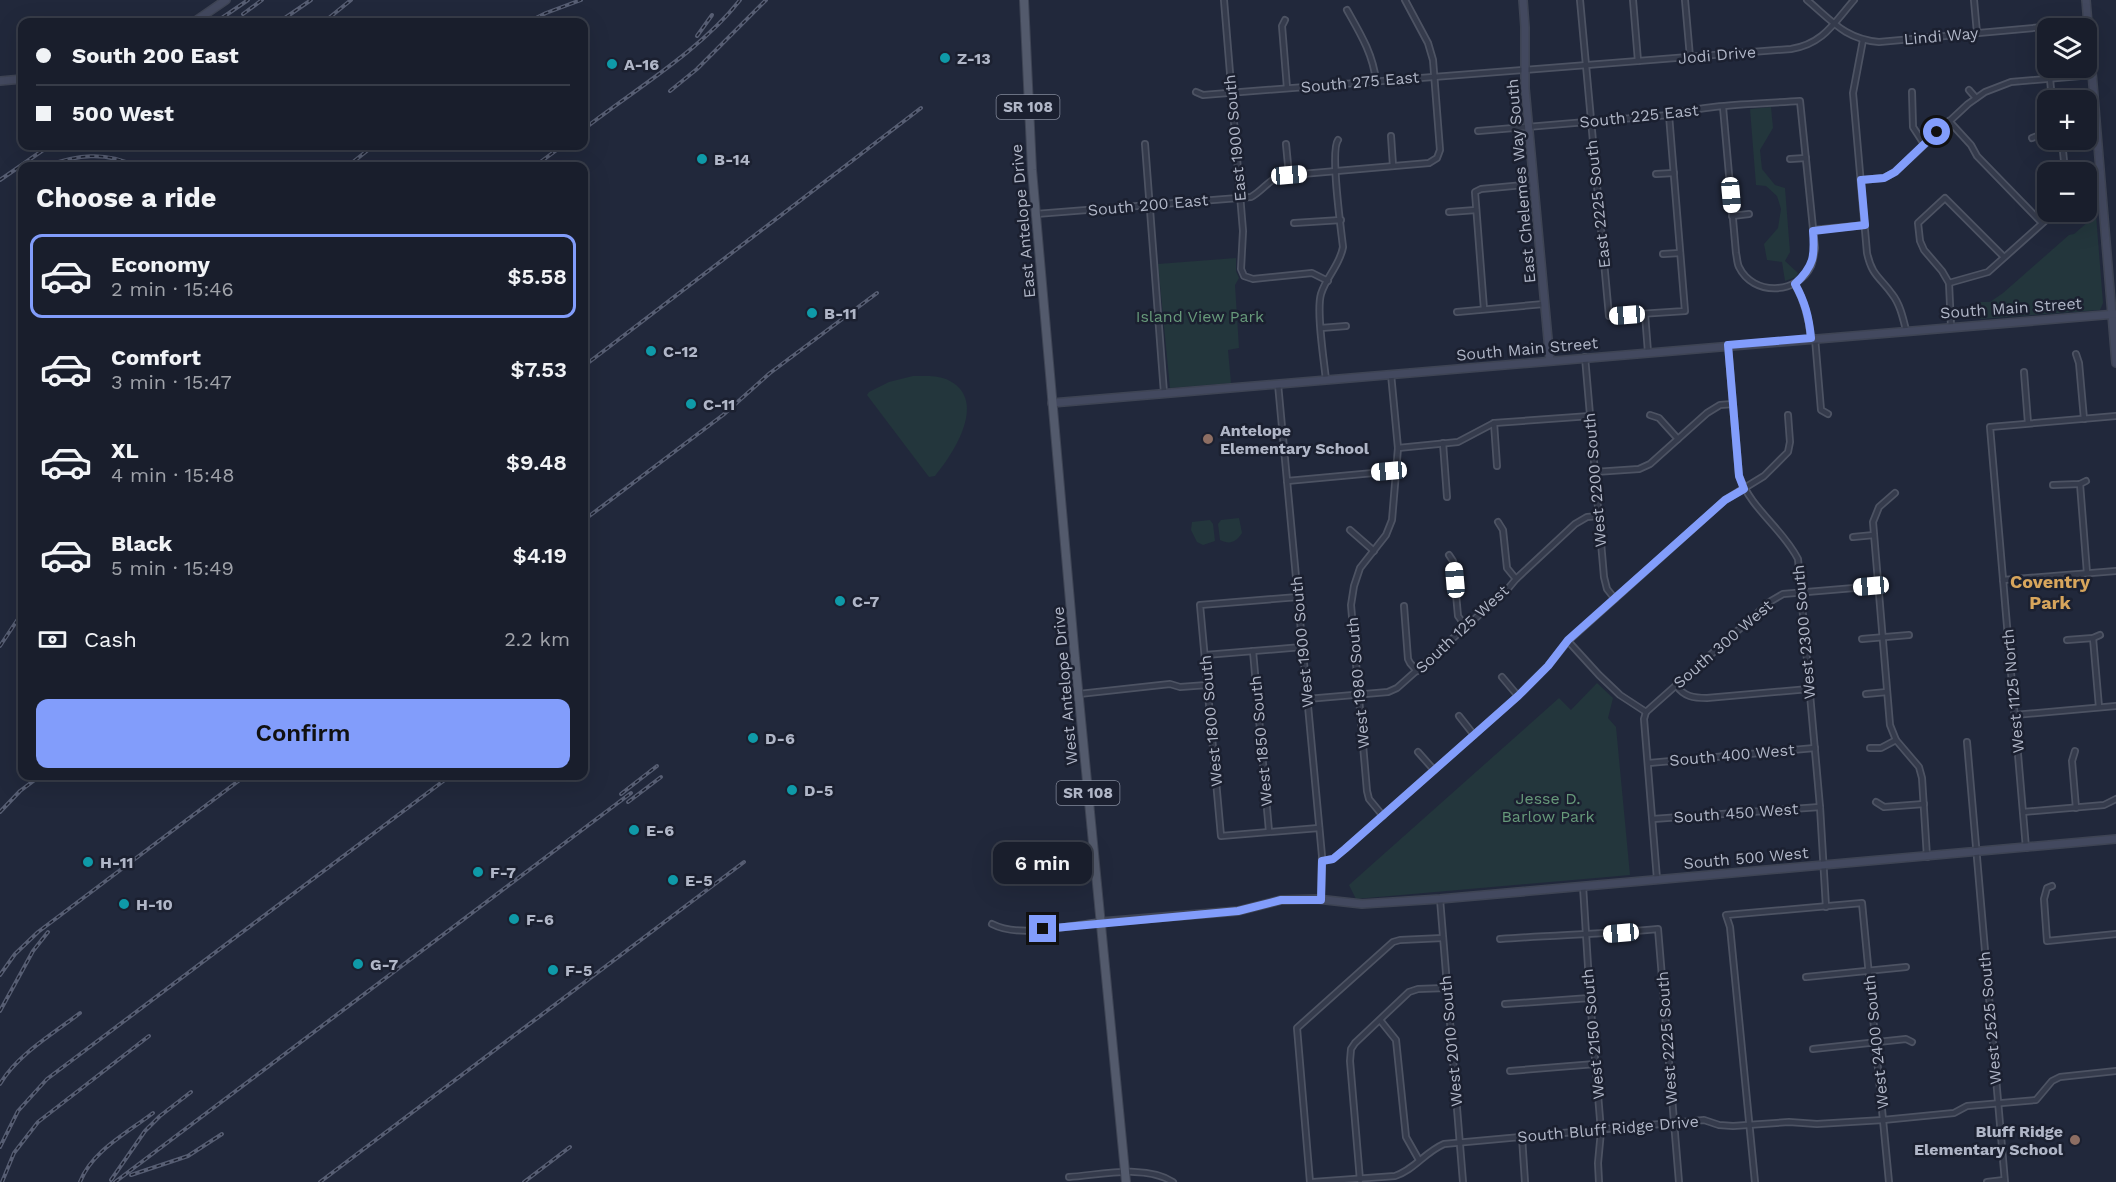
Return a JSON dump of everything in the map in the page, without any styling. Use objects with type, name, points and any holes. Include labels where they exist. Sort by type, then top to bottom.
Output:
[{"type":"main road","name":"East Antelope Drive","points":[[1024,0],[1029,125],[1052,403]]},
{"type":"main road","name":"West Antelope Drive","points":[[1052,403],[1126,1182]]},
{"type":"street","points":[[200,18],[226,0]]},
{"type":"street","name":"East 1900 South","points":[[1224,0],[1243,231],[1241,269],[1244,276],[1253,279],[1312,273],[1328,281]]},
{"type":"street","points":[[1405,0],[1428,43],[1434,76]]},
{"type":"street","name":"East Chelemes Way South","points":[[1523,0],[1525,88],[1550,361]]},
{"type":"street","name":"East 2225 South","points":[[1580,0],[1609,316],[1645,314]]},
{"type":"street","points":[[1633,0],[1638,62]]},
{"type":"street","points":[[1685,0],[1690,57]]},
{"type":"street","name":"Lindi Way","points":[[1807,0],[1856,38],[1879,42],[2037,28]]},
{"type":"street","name":"Jodi Drive","points":[[1561,68],[1802,47],[1818,40],[1854,0]]},
{"type":"street","points":[[1974,0],[1977,33]]},
{"type":"street","points":[[2086,0],[2088,18]]},
{"type":"street","points":[[1347,10],[1370,52],[1376,81]]},
{"type":"street","points":[[1285,20],[1282,26],[1287,88]]},
{"type":"street","points":[[1863,40],[1853,93],[1869,262],[1879,281],[1893,294],[1906,330]]},
{"type":"street","name":"South 275 East","points":[[1196,92],[1203,95],[1561,68]]},
{"type":"street","name":"South 200 East","points":[[1036,214],[1251,196],[1258,193],[1270,180],[1279,176],[1429,163],[1437,158],[1440,150],[1434,76]]},
{"type":"street","points":[[1861,180],[1884,178],[1895,172],[1949,121],[1985,92],[2011,82],[2060,78]]},
{"type":"street","points":[[2092,78],[2114,314],[2116,363]]},
{"type":"street","points":[[0,81],[18,79]]},
{"type":"street","points":[[2050,79],[2051,90]]},
{"type":"street","points":[[1970,90],[1976,98]]},
{"type":"street","points":[[1912,92],[1913,127],[1924,144]]},
{"type":"street","name":"South 225 East","points":[[1478,131],[1669,116],[1690,110],[1800,101],[1806,158]]},
{"type":"street","points":[[1723,107],[1732,216],[1739,267],[1757,285],[1769,289],[1795,284],[1811,266],[1815,248],[1806,158],[1790,159]]},
{"type":"street","points":[[1648,352],[1645,314],[1685,311],[1669,116]]},
{"type":"street","points":[[1949,121],[1971,145],[1977,156],[2042,223],[1988,272],[1949,283]]},
{"type":"street","points":[[1391,136],[1393,166]]},
{"type":"street","points":[[2032,138],[2037,136]]},
{"type":"street","points":[[1326,380],[1320,299],[1341,258],[1343,247],[1336,171],[1335,144],[1338,140]]},
{"type":"street","points":[[1145,144],[1164,393]]},
{"type":"street","points":[[1286,144],[1289,175]]},
{"type":"street","points":[[1656,174],[1674,173]]},
{"type":"street","points":[[1484,309],[1475,192],[1481,189],[1534,184]]},
{"type":"street","points":[[1951,326],[1949,283],[1924,250],[1920,241],[1918,223],[1945,198],[2004,257]]},
{"type":"street","points":[[1449,212],[1476,210]]},
{"type":"street","points":[[1732,216],[1749,214]]},
{"type":"street","points":[[1294,223],[1341,220]]},
{"type":"street","points":[[1813,231],[1865,225]]},
{"type":"street","points":[[1663,254],[1680,253]]},
{"type":"street","points":[[1795,284],[1804,300],[1809,317],[1821,410],[1828,414]]},
{"type":"street","points":[[1458,312],[1545,304]]},
{"type":"street","name":"South Main Street","points":[[1052,403],[2114,314]]},
{"type":"street","points":[[1322,328],[1346,326]]},
{"type":"street","name":"West 2300 South","points":[[1728,345],[1739,476],[1744,489],[1759,511],[1789,542],[1798,559],[1820,807],[1826,907]]},
{"type":"street","points":[[2076,354],[2079,363],[2084,419]]},
{"type":"street","name":"West 2200 South","points":[[1585,357],[1604,577],[1607,589],[1615,599]]},
{"type":"street","points":[[2024,372],[2028,423],[2116,416]]},
{"type":"street","name":"West 1980 South","points":[[1383,816],[1369,799],[1367,791],[1351,605],[1360,568],[1386,535],[1392,520],[1398,448],[1391,374]]},
{"type":"street","name":"West 1900 South","points":[[1278,384],[1322,861],[1321,900]]},
{"type":"street","points":[[1595,472],[1639,468],[1650,464],[1707,413],[1720,405],[1734,404]]},
{"type":"street","points":[[1650,415],[1659,418],[1678,439]]},
{"type":"street","points":[[1322,861],[1333,859],[1339,854],[1518,696],[1548,666],[1568,640],[1725,500],[1764,476],[1788,452],[1790,442],[1788,415]]},
{"type":"street","points":[[1398,448],[1458,442],[1494,423],[1590,416]]},
{"type":"street","points":[[1494,423],[1497,466]]},
{"type":"street","name":"West 1125 North","points":[[2026,848],[1990,427],[2028,423]]},
{"type":"street","points":[[1443,443],[1448,497]]},
{"type":"street","points":[[1287,481],[1395,471]]},
{"type":"street","points":[[2053,485],[2080,484],[2086,480]]},
{"type":"street","points":[[2080,484],[2087,573]]},
{"type":"street","points":[[1894,494],[1879,507],[1873,522],[1882,637],[1890,725],[1896,740],[1919,767],[1922,777],[1927,857]]},
{"type":"street","name":"South 125 West","points":[[1307,699],[1388,692],[1397,688],[1506,591],[1575,524],[1587,518],[1599,516]]},
{"type":"street","points":[[1498,522],[1503,530],[1507,568],[1516,579]]},
{"type":"street","points":[[1350,530],[1374,551]]},
{"type":"street","points":[[1853,537],[1874,535]]},
{"type":"street","points":[[1449,555],[1454,561],[1458,616],[1466,627]]},
{"type":"street","points":[[2003,580],[2116,571]]},
{"type":"street","name":"South 300 West","points":[[1646,712],[1771,601],[1783,594],[1878,586]]},
{"type":"street","name":"West 1800 South","points":[[1269,831],[1248,835],[1221,836],[1200,605],[1298,597]]},
{"type":"street","points":[[1404,606],[1408,658],[1418,671]]},
{"type":"street","points":[[2067,640],[2093,638],[2100,634]]},
{"type":"street","points":[[1862,639],[1909,635]]},
{"type":"street","points":[[2093,638],[2099,707]]},
{"type":"street","points":[[1568,640],[1620,695],[1646,712],[1644,719],[1658,879]]},
{"type":"street","points":[[1205,655],[1302,647]]},
{"type":"street","name":"West 1850 South","points":[[1253,651],[1269,831]]},
{"type":"street","points":[[1502,677],[1518,696]]},
{"type":"street","points":[[1079,694],[1170,684],[1180,687],[1207,685]]},
{"type":"street","points":[[1676,686],[1691,698],[1809,689]]},
{"type":"street","points":[[1866,694],[1887,692]]},
{"type":"street","points":[[2014,715],[2116,706]]},
{"type":"street","points":[[1459,716],[1474,735]]},
{"type":"street","points":[[1870,748],[1881,748],[1896,740]]},
{"type":"street","name":"West 2525 South","points":[[1967,742],[2005,1181]]},
{"type":"street","name":"South 400 West","points":[[1649,763],[1815,748]]},
{"type":"street","points":[[2075,751],[2072,761],[2076,808]]},
{"type":"street","points":[[1418,752],[1434,770]]},
{"type":"street","points":[[2023,812],[2104,805],[2116,799]]},
{"type":"street","points":[[1876,802],[1884,807],[1924,804]]},
{"type":"street","name":"South 450 West","points":[[1653,819],[1820,807]]},
{"type":"street","points":[[1269,831],[1319,828]]},
{"type":"street","name":"South 500 West","points":[[1101,922],[1238,911],[1281,900],[1378,904],[2116,839]]},
{"type":"street","name":"West 2150 South","points":[[1583,886],[1601,1131],[1599,1182]]},
{"type":"street","points":[[2052,886],[2047,888],[2044,899],[2047,941],[2116,934]]},
{"type":"street","name":"West 2010 South","points":[[1440,899],[1463,1182]]},
{"type":"street","name":"West 2400 South","points":[[1826,907],[1862,903],[1889,1182]]},
{"type":"street","points":[[1755,1182],[1730,927],[1726,915],[1826,907]]},
{"type":"street","points":[[992,924],[1009,930],[1024,931],[1101,922]]},
{"type":"street","name":"West 2225 South","points":[[1585,933],[1602,934],[1658,929],[1679,1182]]},
{"type":"street","points":[[1500,939],[1585,933]]},
{"type":"street","points":[[1311,1182],[1297,1028],[1393,942],[1443,938]]},
{"type":"street","points":[[1806,977],[1906,967]]},
{"type":"street","points":[[1360,1180],[1350,1060],[1351,1048],[1359,1038],[1413,990],[1446,988]]},
{"type":"street","points":[[1505,1004],[1590,998]]},
{"type":"street","points":[[1380,1020],[1396,1040],[1406,1137],[1419,1160]]},
{"type":"street","points":[[1813,1049],[1876,1044],[1886,1040],[1906,1039],[1912,1042]]},
{"type":"street","points":[[1510,1071],[1595,1064]]},
{"type":"street","name":"South Bluff Ridge Drive","points":[[1311,1182],[1360,1180],[1400,1175],[1435,1148],[1444,1144],[1704,1120],[1727,1126],[1789,1122],[1817,1124],[1954,1113],[1967,1106],[2036,1100],[2055,1078],[2116,1071]]},
{"type":"street","points":[[1522,1137],[1525,1182]]},
{"type":"street","points":[[1069,1177],[1142,1172],[1155,1173],[1173,1182]]},
{"type":"street","points":[[1987,1182],[2005,1181]]},
{"type":"green space","points":[[1771,107],[1773,128],[1760,150],[1762,169],[1775,185],[1785,188],[1790,252],[1785,261],[1798,273],[1796,277],[1785,281],[1782,262],[1767,260],[1764,244],[1778,228],[1781,209],[1777,196],[1766,186],[1756,185],[1750,109]]},
{"type":"green space","points":[[2088,222],[2097,222],[2103,303],[2100,310],[1980,319],[1979,302],[1990,302],[2003,293],[2069,235],[2074,234]]},
{"type":"green space","name":"Island View Park","points":[[1236,258],[1236,271],[1239,278],[1235,285],[1239,348],[1228,350],[1231,383],[1170,388],[1158,264]]},
{"type":"green space","points":[[913,376],[934,376],[946,379],[959,388],[966,399],[967,412],[964,426],[951,454],[935,476],[929,477],[867,395],[889,382]]},
{"type":"green space","points":[[1239,518],[1242,533],[1240,536],[1230,542],[1220,540],[1218,524],[1221,520]]},
{"type":"green space","points":[[1210,520],[1213,524],[1215,541],[1203,545],[1197,542],[1191,530],[1192,522]]},
{"type":"green space","name":"Jesse D. Barlow Park","points":[[1597,683],[1613,698],[1608,718],[1616,727],[1630,875],[1356,899],[1349,885],[1559,698],[1571,710]]},
{"type":"railway","points":[[222,18],[248,0]]},
{"type":"railway","points":[[243,14],[262,0]]},
{"type":"railway","points":[[285,18],[311,0]]},
{"type":"railway","points":[[329,18],[351,0]]},
{"type":"railway","points":[[536,18],[581,0]]},
{"type":"railway","points":[[588,126],[687,53],[740,0]]},
{"type":"railway","points":[[670,91],[697,69],[766,0]]},
{"type":"railway","points":[[697,36],[712,15]]},
{"type":"railway","points":[[588,363],[921,108]]},
{"type":"railway","points":[[26,162],[43,150]]},
{"type":"railway","points":[[353,162],[368,150]]},
{"type":"railway","points":[[540,162],[557,150]]},
{"type":"railway","points":[[59,162],[91,156],[126,162]]},
{"type":"railway","points":[[0,180],[18,168]]},
{"type":"railway","points":[[588,517],[723,415],[770,373],[877,293]]},
{"type":"railway","points":[[0,646],[18,619]]},
{"type":"railway","points":[[621,794],[657,766]]},
{"type":"railway","points":[[628,802],[661,777]]},
{"type":"railway","points":[[0,812],[20,791],[35,780]]},
{"type":"railway","points":[[0,975],[15,954],[38,932],[240,780]]},
{"type":"railway","points":[[0,1147],[18,1111],[47,1079],[445,780]]},
{"type":"railway","points":[[115,1182],[631,793]]},
{"type":"railway","points":[[320,1182],[744,862]]},
{"type":"railway","points":[[0,1011],[33,951],[48,932]]},
{"type":"railway","points":[[0,1084],[7,1073],[26,1054],[80,1013]]},
{"type":"railway","points":[[2,1182],[14,1153],[38,1122],[149,1036]]},
{"type":"railway","points":[[111,1180],[145,1131],[191,1092]]},
{"type":"railway","points":[[80,1182],[93,1161],[102,1152],[153,1113]]},
{"type":"railway","points":[[131,1175],[188,1156],[222,1134]]},
{"type":"railway","points":[[524,1182],[570,1147]]},
{"type":"place","name":"Z-13","points":[[945,58]]},
{"type":"place","name":"A-16","points":[[612,64]]},
{"type":"place","name":"B-14","points":[[702,159]]},
{"type":"place","name":"B-11","points":[[812,313]]},
{"type":"place","name":"C-12","points":[[651,351]]},
{"type":"place","name":"C-11","points":[[691,404]]},
{"type":"place","name":"Antelope Elementary School","points":[[1208,439]]},
{"type":"place","name":"C-7","points":[[840,601]]},
{"type":"place","name":"D-6","points":[[753,738]]},
{"type":"place","name":"D-5","points":[[792,790]]},
{"type":"place","name":"E-6","points":[[634,830]]},
{"type":"place","name":"H-11","points":[[88,862]]},
{"type":"place","name":"F-7","points":[[478,872]]},
{"type":"place","name":"E-5","points":[[673,880]]},
{"type":"place","name":"H-10","points":[[124,904]]},
{"type":"place","name":"F-6","points":[[514,919]]},
{"type":"place","name":"G-7","points":[[358,964]]},
{"type":"place","name":"F-5","points":[[553,970]]},
{"type":"place","name":"Bluff Ridge Elementary School","points":[[2075,1140]]},
{"type":"district","name":"Coventry Park","points":[[2050,591]]},
{"type":"route","points":[[1043,929],[1238,911],[1281,900],[1321,900],[1322,861],[1333,859],[1345,849],[1518,696],[1548,666],[1568,640],[1725,500],[1744,489],[1739,476],[1728,345],[1811,338],[1809,317],[1804,300],[1795,284],[1811,266],[1815,248],[1813,231],[1865,225],[1861,180],[1884,178],[1895,172],[1937,132]]}]
